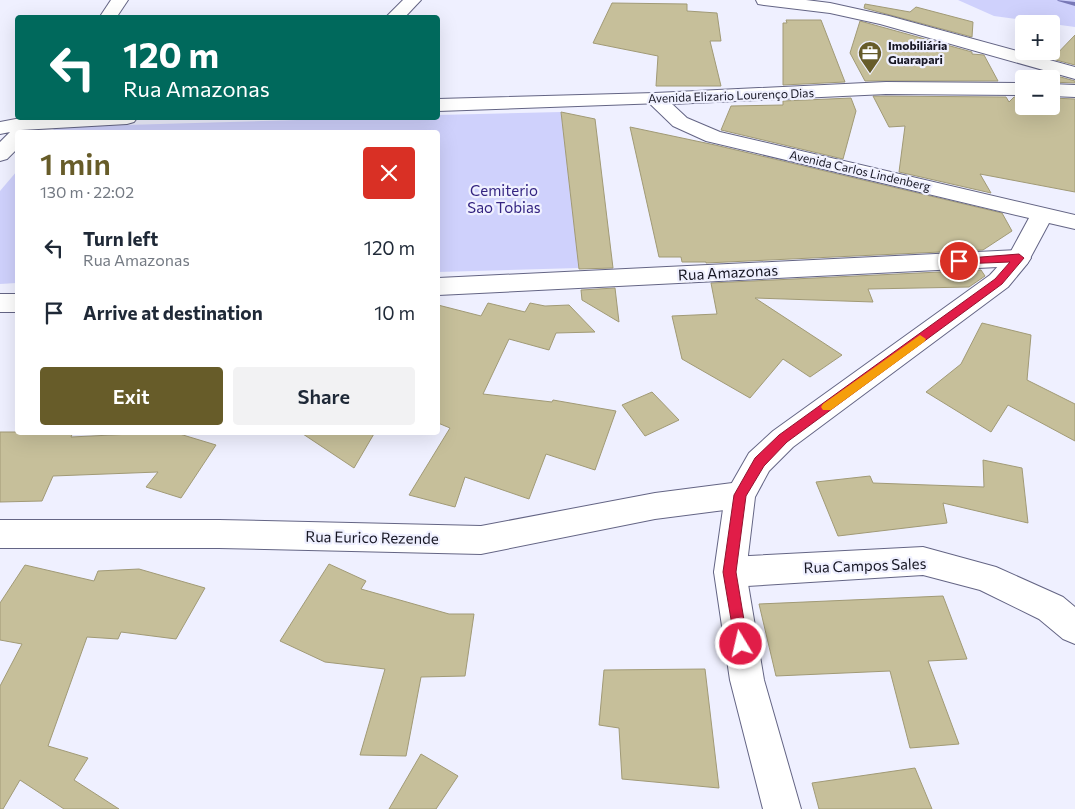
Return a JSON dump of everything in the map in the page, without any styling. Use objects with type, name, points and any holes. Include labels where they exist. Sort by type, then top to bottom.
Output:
[{"type":"street","points":[[109,15],[120,0]]},
{"type":"street","points":[[396,15],[414,0]]},
{"type":"street","points":[[764,0],[830,8],[883,20],[1075,73]]},
{"type":"street","name":"Avenida Elizario Lourenço Dias","points":[[440,105],[903,89],[989,87],[1015,88]]},
{"type":"street","points":[[1060,90],[1075,91]]},
{"type":"street","name":"Avenida Carlos Lindenberg","points":[[655,99],[680,122],[714,137],[1075,222]]},
{"type":"street","points":[[0,128],[104,120]]},
{"type":"street","points":[[0,155],[15,138]]},
{"type":"street","points":[[782,809],[747,680],[730,572],[740,495],[760,462],[783,439],[999,281],[1019,258],[1043,214]]},
{"type":"street","name":"Rua Amazonas","points":[[440,287],[1019,258]]},
{"type":"street","points":[[0,303],[15,303]]},
{"type":"street","name":"Rua Eurico Rezende","points":[[0,534],[219,534],[481,540],[655,506],[740,495]]},
{"type":"street","name":"Rua Campos Sales","points":[[730,572],[923,561],[985,577],[1051,608],[1075,628]]},
{"type":"green space","points":[[958,0],[1075,0],[1075,27],[1060,25],[1060,15],[1015,15],[1015,19],[994,16]]},
{"type":"green space","name":"Cemiterio Sao Tobias","points":[[561,112],[579,268],[440,272],[440,130],[53,130],[56,127],[298,120],[440,120],[440,115]]},
{"type":"green space","points":[[15,173],[15,283],[0,284],[0,191]]},
{"type":"building","points":[[612,3],[687,4],[687,11],[717,13],[721,41],[710,41],[721,86],[656,86],[658,56],[593,43]]},
{"type":"building","points":[[865,4],[910,12],[916,7],[973,22],[972,37],[864,8]]},
{"type":"building","points":[[786,20],[821,20],[845,82],[783,85],[783,23],[787,23]]},
{"type":"building","points":[[860,21],[972,52],[972,54],[984,55],[998,81],[865,81],[850,53]]},
{"type":"building","points":[[1075,35],[1075,65],[1056,60],[1060,60],[1060,51]]},
{"type":"building","points":[[1060,77],[1075,81],[1075,83],[1060,82]]},
{"type":"building","points":[[873,96],[1006,97],[1009,102],[1015,97],[1015,115],[1060,115],[1060,98],[1075,99],[1075,192],[980,174],[991,193],[899,172],[905,126],[889,127]]},
{"type":"building","points":[[851,98],[856,111],[843,159],[721,130],[731,106],[783,105],[783,101]]},
{"type":"building","points":[[561,112],[595,119],[613,268],[579,269]]},
{"type":"building","points":[[630,127],[715,145],[1002,213],[1012,231],[983,250],[706,263],[682,262],[681,257],[659,257]]},
{"type":"building","points":[[981,270],[985,276],[969,287],[868,289],[873,302],[755,298],[842,355],[810,377],[783,359],[750,398],[682,359],[672,316],[717,314],[711,283]]},
{"type":"building","points":[[615,288],[619,322],[582,300],[581,290]]},
{"type":"building","points":[[488,303],[525,312],[530,303],[545,306],[569,305],[595,332],[556,333],[549,350],[509,339],[483,394],[552,402],[553,400],[616,411],[595,470],[546,454],[529,499],[465,477],[455,507],[409,495],[450,428],[440,424],[440,306],[481,316]]},
{"type":"building","points":[[982,323],[1031,335],[1027,380],[1075,404],[1075,441],[1008,405],[991,432],[926,392],[961,364]]},
{"type":"building","points":[[652,392],[679,420],[645,436],[622,405]]},
{"type":"building","points":[[0,432],[15,432],[15,435],[72,435],[71,437],[183,435],[216,445],[181,498],[146,487],[158,472],[53,476],[42,501],[0,502]]},
{"type":"building","points":[[304,435],[373,435],[354,468]]},
{"type":"building","points":[[983,460],[1022,468],[1028,523],[943,503],[947,523],[838,536],[816,482],[870,476],[873,483],[984,487]]},
{"type":"building","points":[[329,564],[366,581],[361,589],[449,614],[474,614],[465,676],[421,677],[406,756],[360,755],[385,669],[325,662],[280,641]]},
{"type":"building","points":[[25,565],[94,581],[98,571],[139,569],[205,588],[176,639],[121,632],[118,639],[87,637],[48,746],[88,758],[74,780],[119,809],[64,809],[20,780],[3,809],[0,809],[0,686],[22,644],[0,640],[0,603]]},
{"type":"building","points":[[943,596],[967,659],[928,661],[959,744],[910,748],[890,671],[776,676],[759,604]]},
{"type":"building","points":[[705,669],[719,788],[622,779],[619,728],[599,725],[604,670]]},
{"type":"building","points":[[421,754],[458,776],[436,809],[389,809]]},
{"type":"building","points":[[915,768],[932,809],[819,809],[812,783]]},
{"type":"waterway","points":[[1060,0],[1075,4]]},
{"type":"slow traffic","points":[[827,407],[920,339]]},
{"type":"place","name":"Imobiliária Guarapari","points":[[870,74]]},
{"type":"route","points":[[741,644],[730,572],[740,495],[760,462],[783,439],[999,281],[1019,258],[959,261]]}]
